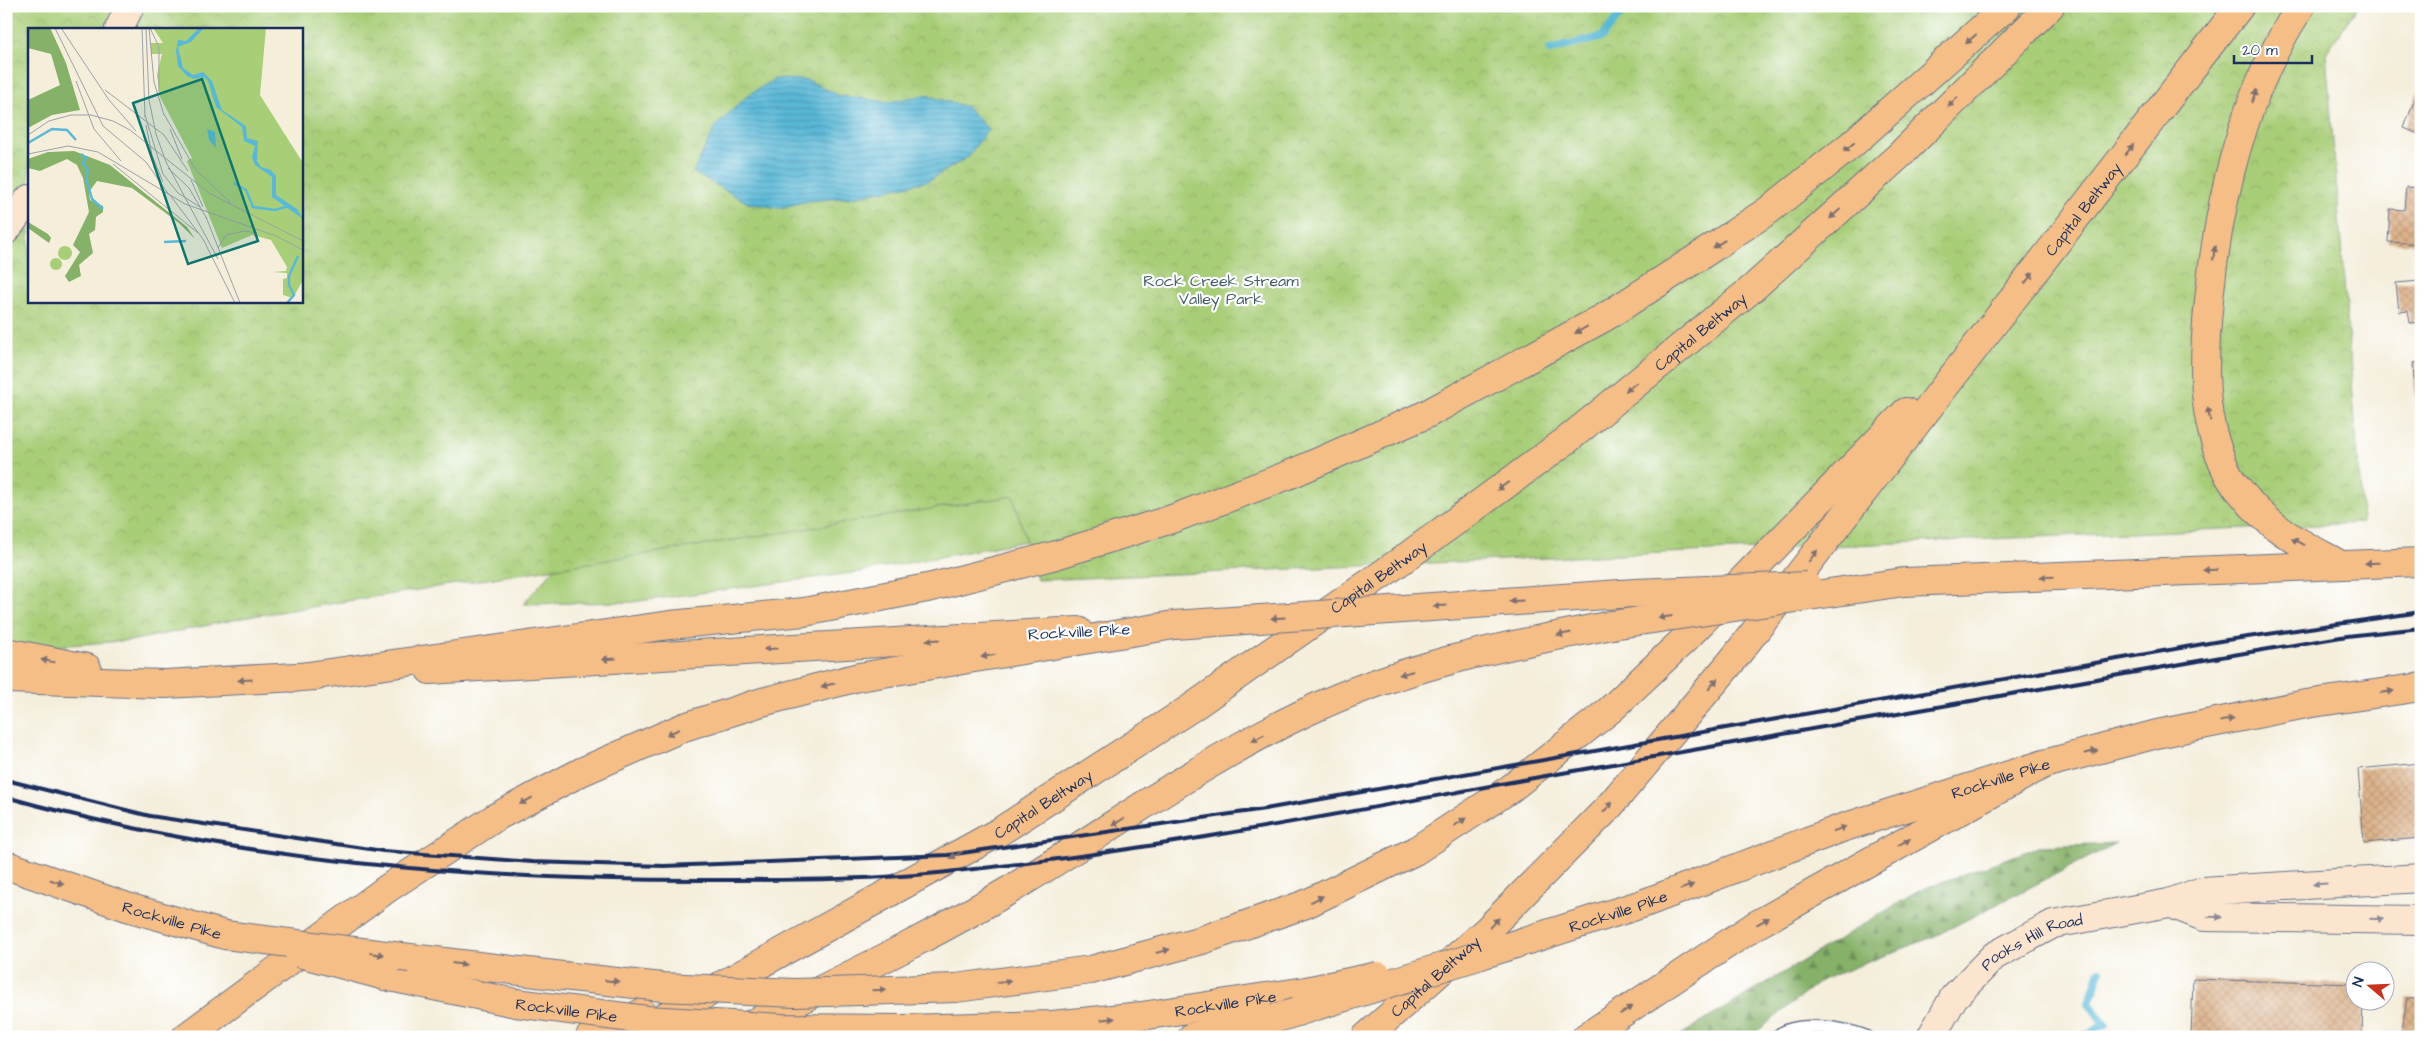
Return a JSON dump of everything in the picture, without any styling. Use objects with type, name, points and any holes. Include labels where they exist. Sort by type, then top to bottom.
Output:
[{"type":"main road","points":[[294,678],[670,625],[804,612],[932,587],[1056,555],[1172,519],[1291,474],[1427,414],[1604,317],[1698,258],[1769,210],[1851,145],[2007,6]]},
{"type":"main road","name":"Capital Beltway","points":[[628,1037],[999,832],[1191,708],[1405,558],[1567,440],[1760,282],[1902,153],[2050,6]]},
{"type":"main road","name":"Capital Beltway","points":[[1366,1037],[1487,930],[1607,809],[1732,661],[2240,6]]},
{"type":"main road","points":[[2301,6],[2260,80],[2238,140],[2220,210],[2205,340],[2206,396],[2213,439],[2228,476],[2254,509],[2283,534],[2342,565]]},
{"type":"main road","points":[[225,934],[410,958],[662,987],[795,993],[956,988],[1091,970],[1202,940],[1306,904],[1415,851],[1510,789],[1611,709],[1687,636],[1999,316]]},
{"type":"main road","name":"Rockville Pike","points":[[6,679],[165,684],[294,678],[1174,625],[1635,593],[2421,562]]},
{"type":"main road","points":[[727,1037],[1006,892],[1221,758],[1305,713],[1400,674],[1503,646],[1612,625],[1904,582]]},
{"type":"main road","points":[[186,1037],[388,888],[496,817],[581,772],[684,728],[762,702],[859,677],[1174,625]]},
{"type":"main road","points":[[6,652],[165,684]]},
{"type":"main road","name":"Rockville Pike","points":[[8,866],[127,907],[225,934],[385,976],[516,1003],[647,1020],[782,1028],[902,1029],[1052,1025],[1142,1016],[1306,991],[1481,955],[1642,904],[1842,828],[2044,764],[2157,734],[2306,704],[2421,687]]},
{"type":"main road","points":[[1586,1037],[1756,925],[2044,764]]},
{"type":"main road","points":[[590,1037],[805,939]]},
{"type":"main road","points":[[1192,1037],[1274,1019],[1481,955]]},
{"type":"street","points":[[119,28],[130,6]]},
{"type":"street","points":[[6,230],[28,201]]},
{"type":"street","name":"Pooks Hill Road","points":[[1931,1037],[1954,997],[1994,956],[2052,924],[2169,902],[2202,891],[2421,878]]},
{"type":"street","points":[[2169,902],[2204,916],[2421,920]]},
{"type":"lane","points":[[1777,1037],[1781,1033],[1813,1026],[1825,1033],[1852,1031],[1867,1037]]},
{"type":"green space","name":"Rock Creek Stream Valley Park","points":[[6,6],[2358,6],[2326,53],[2363,523],[1037,580],[1013,496],[253,616],[135,640],[56,646],[6,646]]},
{"type":"green space","points":[[999,416],[1047,537],[859,572],[632,602],[523,604],[571,550]]},
{"type":"green space","points":[[2117,843],[1935,936],[1822,980],[1750,1037],[1677,1037],[1920,890],[2041,846]]},
{"type":"water","points":[[775,79],[807,80],[840,96],[889,102],[925,95],[967,107],[988,129],[968,157],[928,181],[853,197],[808,201],[779,208],[748,203],[693,172],[716,126],[748,95]]},
{"type":"building","points":[[2418,91],[2421,92],[2421,135],[2404,128]]},
{"type":"building","points":[[2406,187],[2421,188],[2421,244],[2388,242],[2390,209],[2404,210]]},
{"type":"building","points":[[2421,281],[2421,322],[2410,323],[2408,311],[2399,312],[2396,283]]},
{"type":"building","points":[[2421,362],[2421,419],[2417,419],[2413,363]]},
{"type":"building","points":[[2421,763],[2421,838],[2364,843],[2358,769]]},
{"type":"building","points":[[2193,979],[2344,984],[2344,1010],[2363,1010],[2362,1037],[2191,1037]]},
{"type":"building","points":[[2407,998],[2421,1000],[2421,1037],[2401,1037]]},
{"type":"waterway","points":[[1550,50],[1602,37],[1627,6]]},
{"type":"waterway","points":[[2081,1037],[2105,1025],[2089,1003],[2100,971]]},
{"type":"railway","points":[[6,780],[150,816],[383,851],[532,862],[664,866],[948,855],[1265,809],[2220,641],[2421,612]]},
{"type":"railway","points":[[6,797],[93,819],[181,838],[270,852],[450,871],[540,877],[720,880],[808,880],[927,874],[1029,863],[1174,842],[2221,657],[2347,636],[2421,628]]}]
